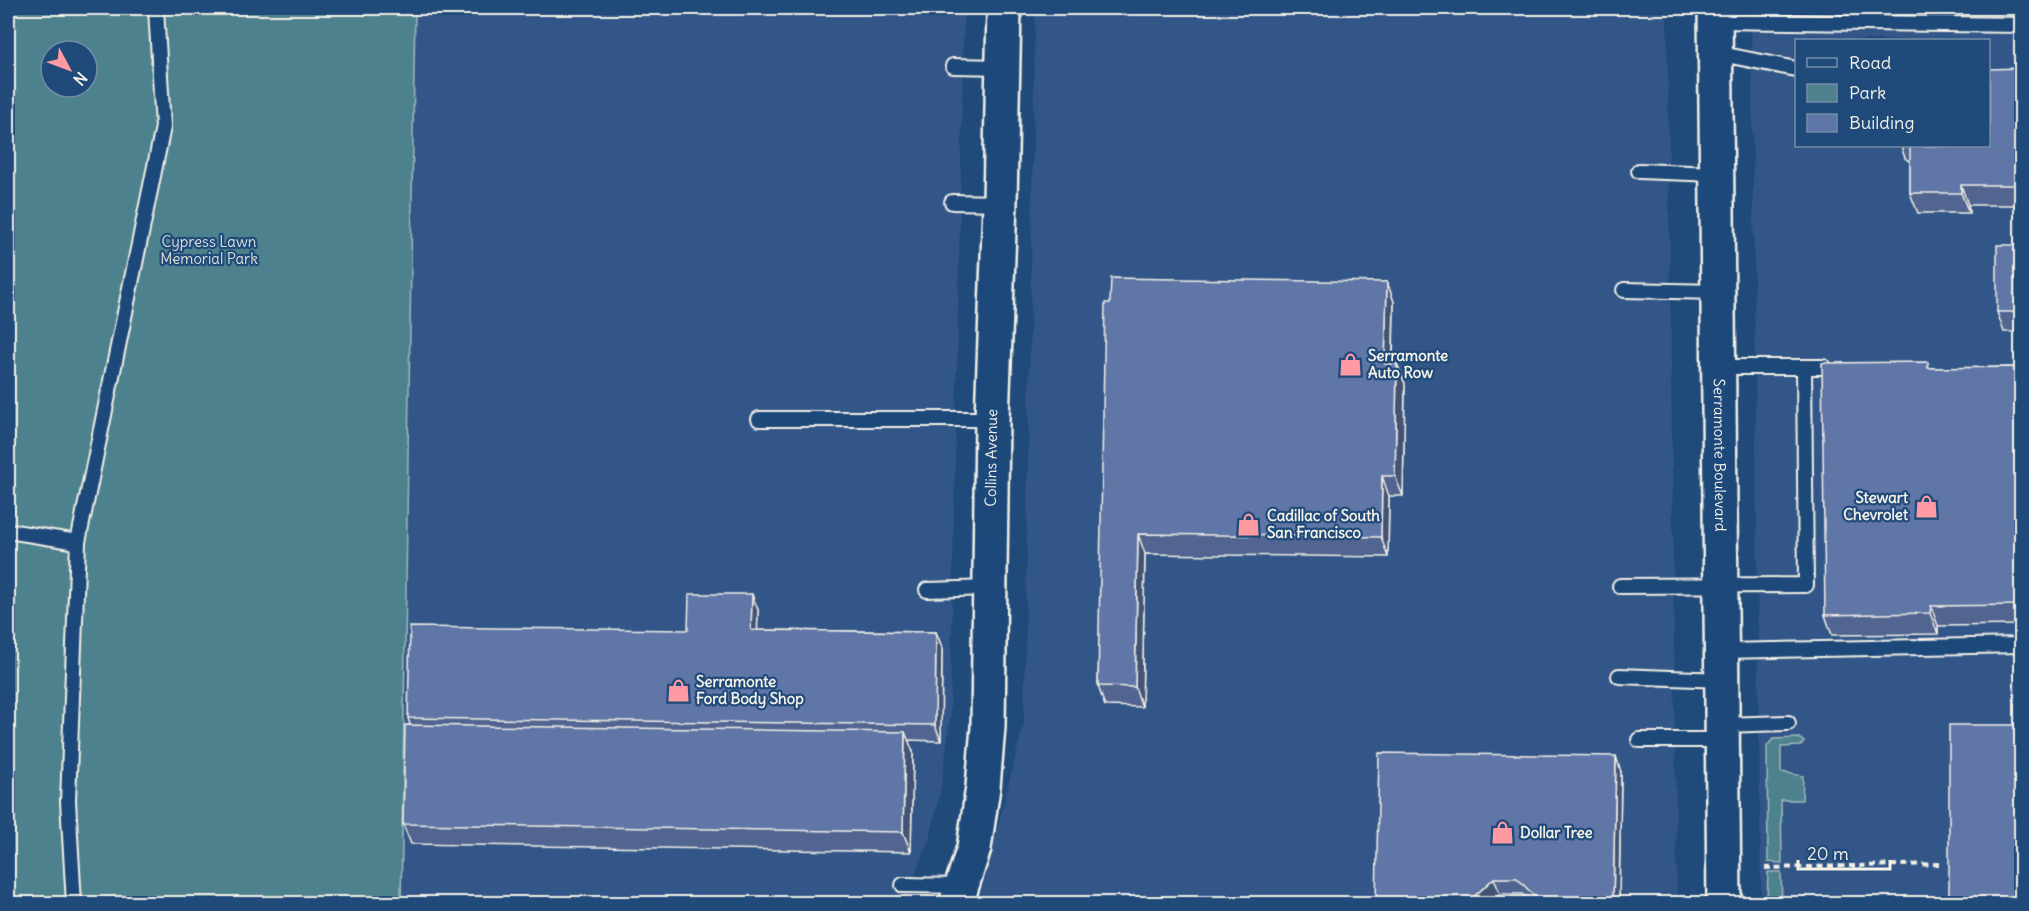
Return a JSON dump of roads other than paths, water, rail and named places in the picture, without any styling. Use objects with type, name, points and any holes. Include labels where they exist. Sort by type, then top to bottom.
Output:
[{"type":"street","name":"Collins Avenue","points":[[959,895],[974,848],[983,787],[988,727],[992,419],[1004,8]]},
{"type":"street","name":"Serramonte Boulevard","points":[[1716,14],[1724,903]]},
{"type":"lane","points":[[74,903],[68,801],[78,542],[163,127],[156,8]]},
{"type":"lane","points":[[1716,14],[2022,25]]},
{"type":"lane","points":[[1716,53],[1795,69]]},
{"type":"lane","points":[[953,66],[1003,67]]},
{"type":"lane","points":[[1639,171],[1716,174]]},
{"type":"lane","points":[[952,202],[1000,203]]},
{"type":"lane","points":[[1624,290],[1718,292]]},
{"type":"lane","points":[[1719,367],[1824,367]]},
{"type":"lane","points":[[1620,586],[1806,585],[1804,367]]},
{"type":"lane","points":[[759,419],[992,419]]},
{"type":"lane","points":[[8,531],[78,542]]},
{"type":"lane","points":[[927,590],[990,588]]},
{"type":"lane","points":[[1620,676],[1722,665],[2022,645]]},
{"type":"lane","points":[[1639,740],[1723,733],[1788,723]]},
{"type":"lane","points":[[903,885],[959,895]]},
{"type":"place","name":"Serramonte Auto Row","points":[[1350,365]]},
{"type":"place","name":"Stewart Chevrolet","points":[[1926,507]]},
{"type":"place","name":"Cadillac of South San Francisco","points":[[1249,525]]},
{"type":"place","name":"Serramonte Ford Body Shop","points":[[678,691]]},
{"type":"place","name":"Dollar Tree","points":[[1502,833]]},
{"type":"park label","name":"Cypress Lawn Memorial Park","points":[[209,250]]}]
